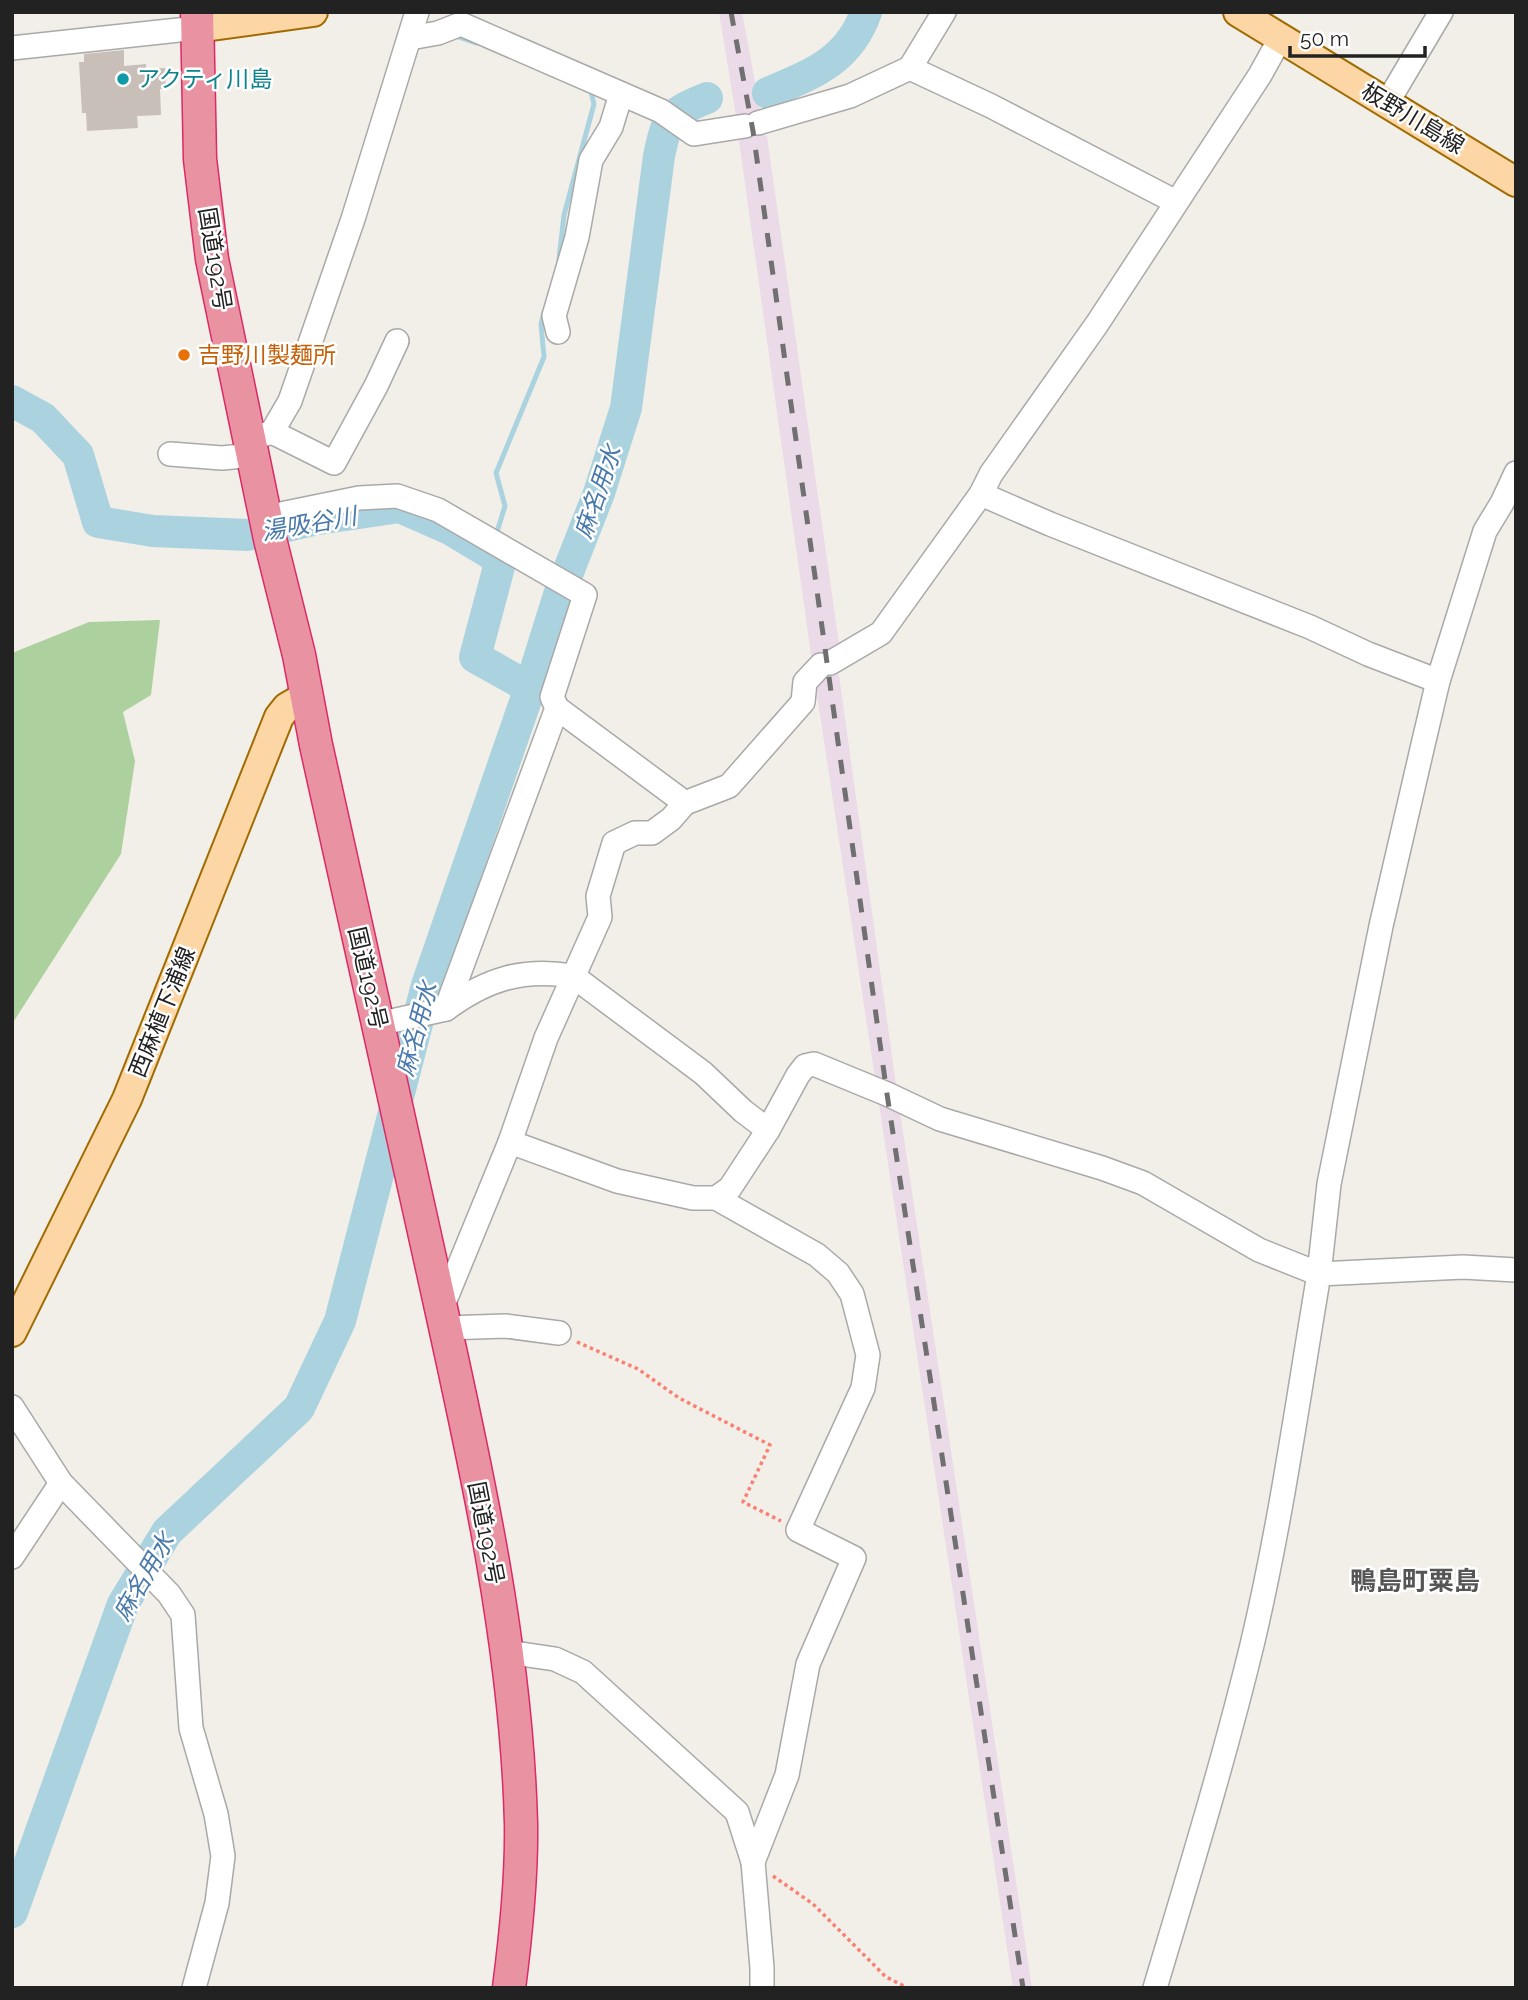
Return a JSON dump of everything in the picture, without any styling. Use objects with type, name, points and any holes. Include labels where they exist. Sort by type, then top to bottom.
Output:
[{"type":"highway","name":"国道192号","points":[[197,20],[201,159],[212,259],[258,442],[267,526],[299,655],[306,695],[391,1021],[389,1072],[443,1319],[495,1573],[508,1653],[517,1738],[521,1826],[516,1930],[509,1988]]},
{"type":"main road","points":[[197,20],[313,12]]},
{"type":"main road","name":"板野川島線","points":[[1260,21],[1516,182]]},
{"type":"main road","name":"西麻植下浦線","points":[[12,1332],[127,1099],[279,717],[287,707],[306,695]]},
{"type":"street","points":[[170,454],[222,458],[258,442],[290,401],[353,219],[417,12]]},
{"type":"street","points":[[410,38],[438,33],[461,24],[661,111],[694,134],[751,124],[850,96],[910,68],[944,12]]},
{"type":"street","points":[[1387,103],[1441,12]]},
{"type":"street","points":[[12,48],[197,20]]},
{"type":"street","points":[[559,1333],[443,1319],[546,1038],[600,917],[598,896],[614,844],[635,833],[652,833],[671,819],[685,803],[729,786],[803,702],[805,682],[825,664],[881,633],[981,494],[992,474],[1097,324],[1260,75],[1260,21]]},
{"type":"street","points":[[910,68],[991,106],[1176,202]]},
{"type":"street","points":[[558,332],[554,316],[577,237],[591,160],[611,127],[621,94]]},
{"type":"street","points":[[258,442],[334,463],[397,341]]},
{"type":"street","points":[[1156,1988],[1219,1771],[1252,1644],[1278,1518],[1319,1274],[1329,1184],[1381,926],[1438,681],[1485,531],[1516,474]]},
{"type":"street","points":[[981,494],[1438,681]]},
{"type":"street","points":[[267,526],[359,498],[397,496],[438,510],[585,595],[552,697],[557,708],[685,803]]},
{"type":"street","points":[[442,1011],[557,708]]},
{"type":"street","points":[[391,1021],[442,1011],[472,990],[499,979],[550,972],[573,976],[703,1073],[743,1111],[768,1130]]},
{"type":"street","points":[[716,1198],[730,1188],[768,1130],[798,1075],[805,1066],[814,1064],[940,1119],[1143,1183],[1259,1250],[1319,1274],[1463,1267],[1516,1270]]},
{"type":"street","points":[[510,1142],[617,1181],[693,1198],[716,1198],[817,1255],[838,1273],[852,1294],[868,1355],[863,1388],[798,1530],[854,1558],[808,1664],[787,1775],[753,1861]]},
{"type":"street","points":[[12,1407],[61,1483],[124,1545],[169,1594],[183,1615],[191,1728],[216,1814],[223,1856],[218,1903],[194,1988]]},
{"type":"street","points":[[12,1557],[61,1483]]},
{"type":"street","points":[[508,1653],[555,1659],[583,1672],[737,1812],[753,1861],[762,1988]]},
{"type":"path","points":[[559,1333],[638,1369],[679,1398],[769,1445],[743,1502],[798,1530]]},
{"type":"path","points":[[753,1861],[813,1904],[886,1977],[908,1988]]},
{"type":"shaded area","points":[[719,12],[742,12],[760,109],[760,132],[767,136],[840,651],[831,670],[839,675],[898,1099],[1032,1988],[1013,1988],[812,662],[739,141],[746,134],[736,116]]},
{"type":"green space","points":[[160,620],[151,695],[123,712],[135,761],[121,854],[12,1024],[12,653],[89,622]]},
{"type":"building","name":"アクティ川島","points":[[124,50],[124,66],[146,64],[146,69],[165,68],[166,89],[160,89],[161,115],[137,116],[138,128],[87,131],[86,113],[82,113],[79,62],[84,62],[84,54]]},
{"type":"waterway","name":"麻名用水","points":[[768,93],[827,64],[850,43],[866,12]]},
{"type":"waterway","points":[[456,36],[476,43]]},
{"type":"waterway","points":[[559,259],[564,215],[594,104],[588,90]]},
{"type":"waterway","name":"麻名用水","points":[[12,1912],[123,1604],[167,1532],[299,1408],[340,1321],[427,985],[530,688],[559,595],[599,493],[626,408],[659,156],[665,133],[672,118],[685,108],[707,98]]},
{"type":"waterway","points":[[496,535],[505,506],[496,473],[544,357],[541,324],[544,312]]},
{"type":"waterway","name":"湯吸谷川","points":[[12,401],[43,418],[78,455],[98,522],[153,531],[248,535],[318,519],[400,507],[450,529],[490,553],[500,563],[475,657],[530,688]]},
{"type":"railway","points":[[731,12],[753,131],[887,1094],[1023,1988]]},
{"type":"place","name":"アクティ川島","points":[[123,79]]},
{"type":"place","name":"吉野川製麺所","points":[[184,355]]},
{"type":"district","name":"鴨島町粟島","points":[[1415,1581]]}]
